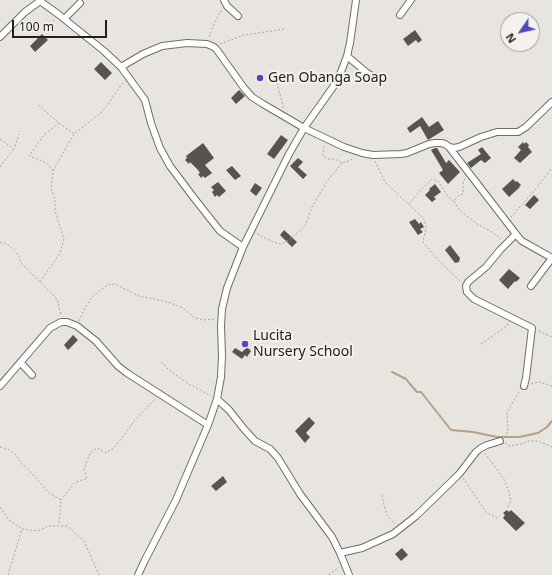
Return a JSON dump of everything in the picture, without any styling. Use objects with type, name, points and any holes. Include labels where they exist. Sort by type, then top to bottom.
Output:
[{"type":"street","points":[[224,0],[238,16]]},
{"type":"street","points":[[138,575],[176,500],[208,425],[217,399],[221,377],[222,317],[224,298],[227,288],[243,248],[289,154],[304,128],[333,87],[341,72],[350,43],[356,0]]},
{"type":"street","points":[[400,15],[411,0]]},
{"type":"street","points":[[0,37],[25,12],[39,1],[58,14],[104,51],[121,67],[145,100],[160,148],[170,166],[220,231],[243,248]]},
{"type":"street","points":[[64,19],[80,3]]},
{"type":"street","points":[[121,67],[143,54],[162,46],[207,44],[214,47],[252,97],[304,128],[344,147],[373,155],[401,154],[429,144],[445,144],[449,147],[522,241],[552,258],[531,286]]},
{"type":"street","points":[[347,56],[367,74],[380,77]]},
{"type":"street","points":[[449,147],[459,147],[481,137],[497,132],[518,132],[526,127],[552,102]]},
{"type":"street","points":[[516,234],[506,243],[486,267],[468,282],[466,286],[467,292],[474,299],[532,328],[524,386]]},
{"type":"street","points":[[0,386],[50,328],[61,322],[67,322],[77,326],[96,341],[118,366],[127,373],[208,425]]},
{"type":"street","points":[[21,363],[32,375]]},
{"type":"street","points":[[217,399],[229,410],[255,440],[270,449],[278,458],[300,494],[332,537],[349,575]]},
{"type":"street","points":[[340,553],[362,548],[399,530],[416,516],[460,473],[476,452],[486,445],[500,441]]},
{"type":"path","points":[[207,44],[213,26],[220,12],[228,6]]},
{"type":"path","points":[[46,31],[58,14]]},
{"type":"path","points":[[214,47],[244,35],[284,29]]},
{"type":"path","points":[[275,74],[283,106],[281,115]]},
{"type":"path","points":[[40,282],[60,253],[64,239],[55,210],[55,200],[51,188],[52,171],[74,134],[102,112],[120,88],[127,75]]},
{"type":"path","points":[[38,105],[74,134]]},
{"type":"path","points":[[52,171],[48,164],[29,156],[44,135],[59,123]]},
{"type":"path","points":[[0,167],[14,149],[19,134]]},
{"type":"path","points":[[325,138],[323,156],[328,159],[335,159],[342,163]]},
{"type":"path","points":[[0,139],[14,149]]},
{"type":"path","points":[[251,231],[273,242],[281,244],[289,240],[304,226],[317,198],[328,180],[342,163],[362,153]]},
{"type":"path","points":[[373,155],[385,182],[424,219],[426,227],[424,242],[440,262],[466,286]]},
{"type":"path","points":[[507,222],[552,168]]},
{"type":"path","points":[[454,201],[459,195],[463,194],[463,182],[470,174]]},
{"type":"path","points":[[409,205],[416,195],[432,179],[438,181],[448,198],[454,201],[463,213],[506,243]]},
{"type":"path","points":[[0,242],[9,245],[19,256],[21,263],[57,299],[62,313],[61,322]]},
{"type":"path","points":[[77,326],[84,310],[92,298],[107,285],[115,284],[139,296],[168,302],[181,307],[195,318],[206,320],[222,317]]},
{"type":"path","points":[[481,344],[507,326],[509,317]]},
{"type":"path","points":[[532,328],[552,337]]},
{"type":"path","points":[[161,362],[170,371],[189,384],[217,399]]},
{"type":"path","points":[[552,386],[539,382],[524,386],[506,412],[508,432],[500,441],[510,446],[529,441],[538,441],[552,447]]},
{"type":"path","points":[[59,525],[61,500],[74,483],[87,479],[84,470],[90,453],[97,448],[106,453],[115,447],[136,420],[160,395]]},
{"type":"path","points":[[0,447],[16,454],[21,463],[48,492],[61,500]]},
{"type":"path","points":[[481,448],[505,481],[511,501],[508,507]]},
{"type":"path","points":[[460,473],[486,512],[497,518]]},
{"type":"path","points":[[382,495],[387,514],[399,530]]},
{"type":"path","points":[[0,507],[9,520],[22,529],[38,531],[49,526],[67,526],[84,541],[99,575]]},
{"type":"path","points":[[8,575],[22,529]]},
{"type":"path","points":[[329,575],[344,562]]},
{"type":"building","points":[[415,30],[422,40],[418,43],[416,40],[408,46],[403,39]]},
{"type":"building","points":[[42,34],[48,40],[35,52],[30,46]]},
{"type":"building","points":[[101,62],[112,73],[105,80],[94,69]]},
{"type":"building","points":[[239,90],[245,96],[236,104],[231,98]]},
{"type":"building","points":[[422,117],[429,127],[438,121],[444,130],[428,140],[420,126],[410,133],[407,128]]},
{"type":"building","points":[[281,135],[288,140],[274,159],[267,154]]},
{"type":"building","points":[[523,142],[524,144],[526,142],[529,145],[528,147],[532,152],[520,163],[514,158],[521,150],[518,147]]},
{"type":"building","points":[[203,143],[214,158],[205,165],[212,173],[205,178],[203,176],[201,178],[198,174],[200,173],[198,170],[190,162],[189,164],[185,160],[187,158],[186,156]]},
{"type":"building","points":[[482,147],[491,158],[485,163],[481,160],[471,168],[467,163],[481,154],[478,150]]},
{"type":"building","points":[[437,148],[446,163],[449,160],[460,172],[448,184],[439,173],[443,170],[431,150]]},
{"type":"building","points":[[298,158],[303,162],[298,167],[307,175],[303,179],[290,166]]},
{"type":"building","points":[[232,166],[241,176],[235,180],[226,170]]},
{"type":"building","points":[[513,179],[521,185],[509,197],[502,189]]},
{"type":"building","points":[[218,182],[226,191],[219,197],[217,195],[215,197],[212,192],[214,190],[211,187]]},
{"type":"building","points":[[255,183],[262,188],[256,196],[250,191]]},
{"type":"building","points":[[435,184],[441,192],[434,197],[436,199],[432,202],[425,195]]},
{"type":"building","points":[[534,195],[539,200],[530,209],[525,205]]},
{"type":"building","points":[[415,219],[419,224],[421,222],[424,227],[420,229],[423,232],[418,235],[409,222]]},
{"type":"building","points":[[284,230],[297,242],[292,247],[280,235]]},
{"type":"building","points":[[450,245],[460,258],[459,262],[455,263],[445,250]]},
{"type":"building","points":[[509,269],[520,278],[508,289],[499,280]]},
{"type":"building","points":[[73,335],[78,340],[68,350],[64,345]]},
{"type":"building","points":[[247,347],[251,351],[247,357],[245,355],[242,359],[232,352],[235,348],[242,352]]},
{"type":"building","points":[[309,417],[315,423],[306,433],[310,437],[305,443],[295,431]]},
{"type":"building","points":[[223,476],[227,482],[216,491],[211,486]]},
{"type":"building","points":[[507,510],[509,512],[511,510],[525,523],[516,531],[503,518],[505,515],[503,513]]},
{"type":"building","points":[[402,548],[408,555],[401,561],[395,554]]},
{"type":"waterway","points":[[392,372],[406,379],[417,392],[421,392],[451,430],[473,432],[497,437],[519,437],[538,433],[547,427],[552,421]]},
{"type":"place","name":"Gen Obanga Soap","points":[[260,78]]},
{"type":"place","name":"Lucita Nursery School","points":[[245,344]]}]
